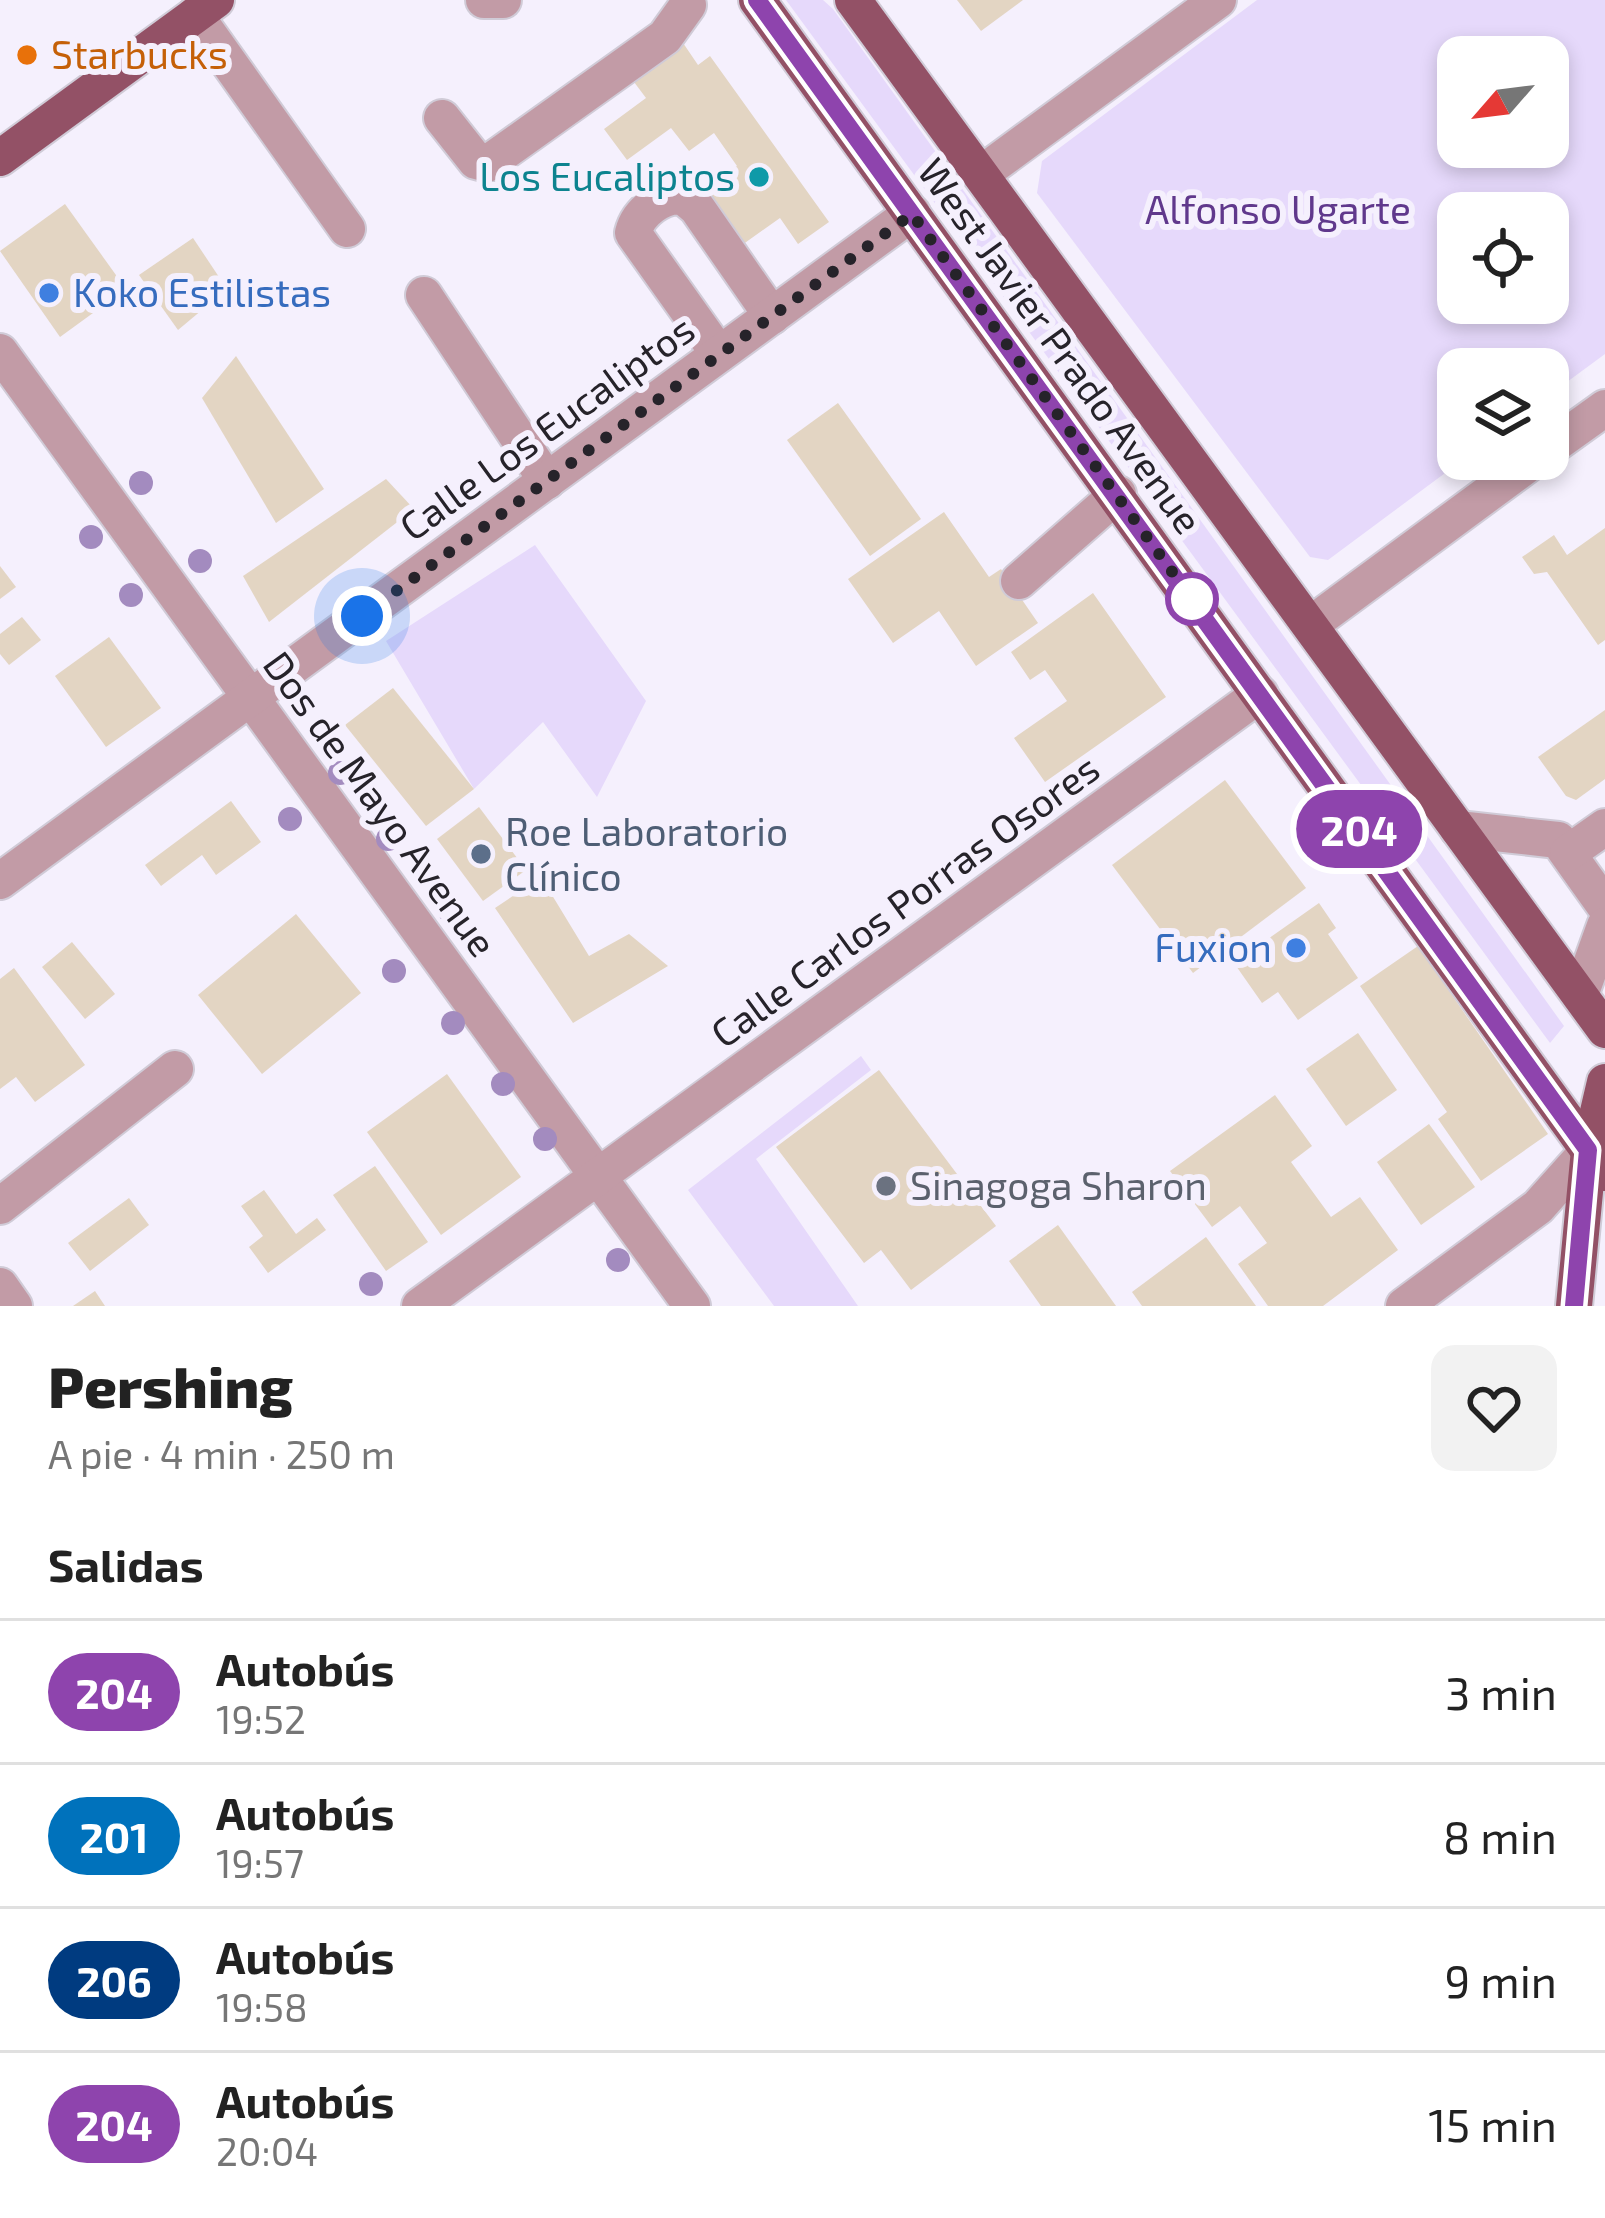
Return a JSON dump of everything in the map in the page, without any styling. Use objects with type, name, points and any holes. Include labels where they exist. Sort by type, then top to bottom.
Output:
[{"type":"main road","name":"West Javier Prado Avenue","points":[[757,0],[1597,1162]]},
{"type":"main road","name":"West Javier Prado Avenue","points":[[854,0],[1605,1030]]},
{"type":"main road","points":[[0,158],[206,8]]},
{"type":"main road","points":[[1574,1306],[1605,1082]]},
{"type":"street","points":[[484,0],[503,0]]},
{"type":"street","points":[[980,174],[1218,0]]},
{"type":"street","points":[[442,118],[476,161],[487,164],[664,37],[682,2]]},
{"type":"street","points":[[206,8],[347,229]]},
{"type":"street","points":[[719,354],[633,233],[640,216],[664,198],[684,197],[697,208],[772,316]]},
{"type":"street","name":"Calle Los Eucaliptos","points":[[0,881],[912,214]]},
{"type":"street","points":[[424,295],[547,481]]},
{"type":"street","name":"Dos de Mayo Avenue","points":[[0,352],[692,1306]]},
{"type":"street","points":[[1569,434],[1605,408]]},
{"type":"street","points":[[1310,625],[1507,480]]},
{"type":"street","points":[[1019,581],[1118,494]]},
{"type":"street","name":"Calle Carlos Porras Osores","points":[[420,1306],[1261,694]]},
{"type":"street","points":[[1568,853],[1605,827]]},
{"type":"street","points":[[1458,829],[1558,840],[1605,906]]},
{"type":"street","points":[[1580,995],[1605,926]]},
{"type":"street","points":[[0,1206],[175,1069]]},
{"type":"street","points":[[1404,1306],[1597,1162]]},
{"type":"street","points":[[0,1286],[14,1306]]},
{"type":"green space","points":[[786,0],[823,0],[833,9],[1564,1026],[1550,1043]]},
{"type":"green space","name":"Alfonso Ugarte","points":[[1257,0],[1605,0],[1605,354],[1569,381],[1569,348],[1437,348],[1437,479],[1328,560],[1310,557],[1037,193],[1042,161]]},
{"type":"green space","points":[[535,545],[646,701],[597,797],[543,722],[474,789],[386,641]]},
{"type":"green space","points":[[861,1056],[871,1070],[756,1159],[858,1306],[774,1306],[688,1190]]},
{"type":"building","points":[[957,0],[1023,0],[981,31]]},
{"type":"building","points":[[679,37],[698,65],[710,56],[829,222],[798,244],[780,218],[742,245],[703,189],[737,166],[714,133],[689,151],[671,128],[627,160],[604,129],[646,98],[628,74]]},
{"type":"building","points":[[65,204],[126,289],[60,337],[0,251]]},
{"type":"building","points":[[193,238],[227,289],[178,330],[139,275]]},
{"type":"building","points":[[236,356],[324,489],[276,523],[202,398]]},
{"type":"building","points":[[838,403],[921,519],[870,556],[787,440]]},
{"type":"building","points":[[386,479],[414,509],[269,622],[243,576]]},
{"type":"building","points":[[944,512],[989,577],[1001,569],[1038,623],[976,666],[939,611],[893,643],[848,579]]},
{"type":"building","points":[[1605,528],[1605,640],[1598,645],[1547,572],[1534,574],[1522,557],[1554,535],[1567,555]]},
{"type":"building","points":[[0,566],[16,587],[0,599]]},
{"type":"building","points":[[1093,593],[1166,697],[1045,782],[1014,738],[1067,701],[1045,670],[1030,680],[1011,652]]},
{"type":"building","points":[[22,617],[41,640],[9,665],[0,654],[0,634]]},
{"type":"building","points":[[109,637],[161,708],[106,747],[55,676]]},
{"type":"building","points":[[393,688],[474,789],[426,826],[345,725]]},
{"type":"building","points":[[1605,710],[1605,779],[1576,800],[1566,796],[1538,757]]},
{"type":"building","points":[[1225,780],[1306,888],[1193,973],[1112,865]]},
{"type":"building","points":[[231,801],[261,842],[216,875],[202,855],[161,886],[145,865]]},
{"type":"building","name":"Roe Laboratorio Clínico","points":[[479,807],[526,870],[483,901],[437,839]]},
{"type":"building","points":[[541,877],[589,956],[629,934],[668,966],[573,1023],[495,908]]},
{"type":"building","name":"Fuxion","points":[[1319,903],[1336,928],[1328,934],[1358,978],[1298,1020],[1278,992],[1262,1003],[1234,963]]},
{"type":"building","points":[[296,914],[361,993],[262,1074],[198,995]]},
{"type":"building","points":[[72,942],[115,994],[85,1019],[42,967]]},
{"type":"building","points":[[1418,946],[1548,1134],[1481,1181],[1438,1119],[1447,1112],[1360,986]]},
{"type":"building","points":[[14,968],[85,1065],[35,1102],[16,1077],[0,1089],[0,979]]},
{"type":"building","points":[[1358,1033],[1397,1090],[1346,1126],[1306,1069]]},
{"type":"building","name":"Sinagoga Sharon","points":[[879,1070],[996,1226],[911,1290],[881,1250],[864,1263],[776,1147]]},
{"type":"building","points":[[447,1074],[521,1177],[441,1235],[367,1132]]},
{"type":"building","points":[[1275,1095],[1312,1146],[1291,1162],[1331,1217],[1360,1197],[1398,1250],[1323,1306],[1268,1306],[1238,1264],[1267,1243],[1240,1206],[1212,1227],[1170,1171]]},
{"type":"building","points":[[1429,1124],[1475,1187],[1421,1225],[1377,1162]]},
{"type":"building","points":[[375,1166],[428,1242],[386,1271],[333,1195]]},
{"type":"building","points":[[264,1190],[296,1234],[317,1218],[326,1230],[268,1273],[249,1247],[263,1236],[241,1206]]},
{"type":"building","points":[[129,1198],[149,1225],[90,1271],[68,1243]]},
{"type":"building","points":[[1058,1225],[1116,1306],[1041,1306],[1009,1261]]},
{"type":"building","points":[[1206,1237],[1256,1306],[1142,1306],[1132,1292]]},
{"type":"building","points":[[95,1291],[105,1306],[73,1306]]},
{"type":"bus line","name":"204","points":[[757,0],[1588,1150],[1574,1306]]},
{"type":"place","name":"Starbucks","points":[[27,55]]},
{"type":"place","name":"Los Eucaliptos","points":[[759,177]]},
{"type":"place","name":"Koko Estilistas","points":[[49,293]]},
{"type":"place","name":"Roe Laboratorio Clínico","points":[[481,854]]},
{"type":"place","name":"Fuxion","points":[[1296,948]]},
{"type":"place","name":"Sinagoga Sharon","points":[[886,1186]]},
{"type":"route","points":[[362,616],[912,214],[1192,599]]}]
